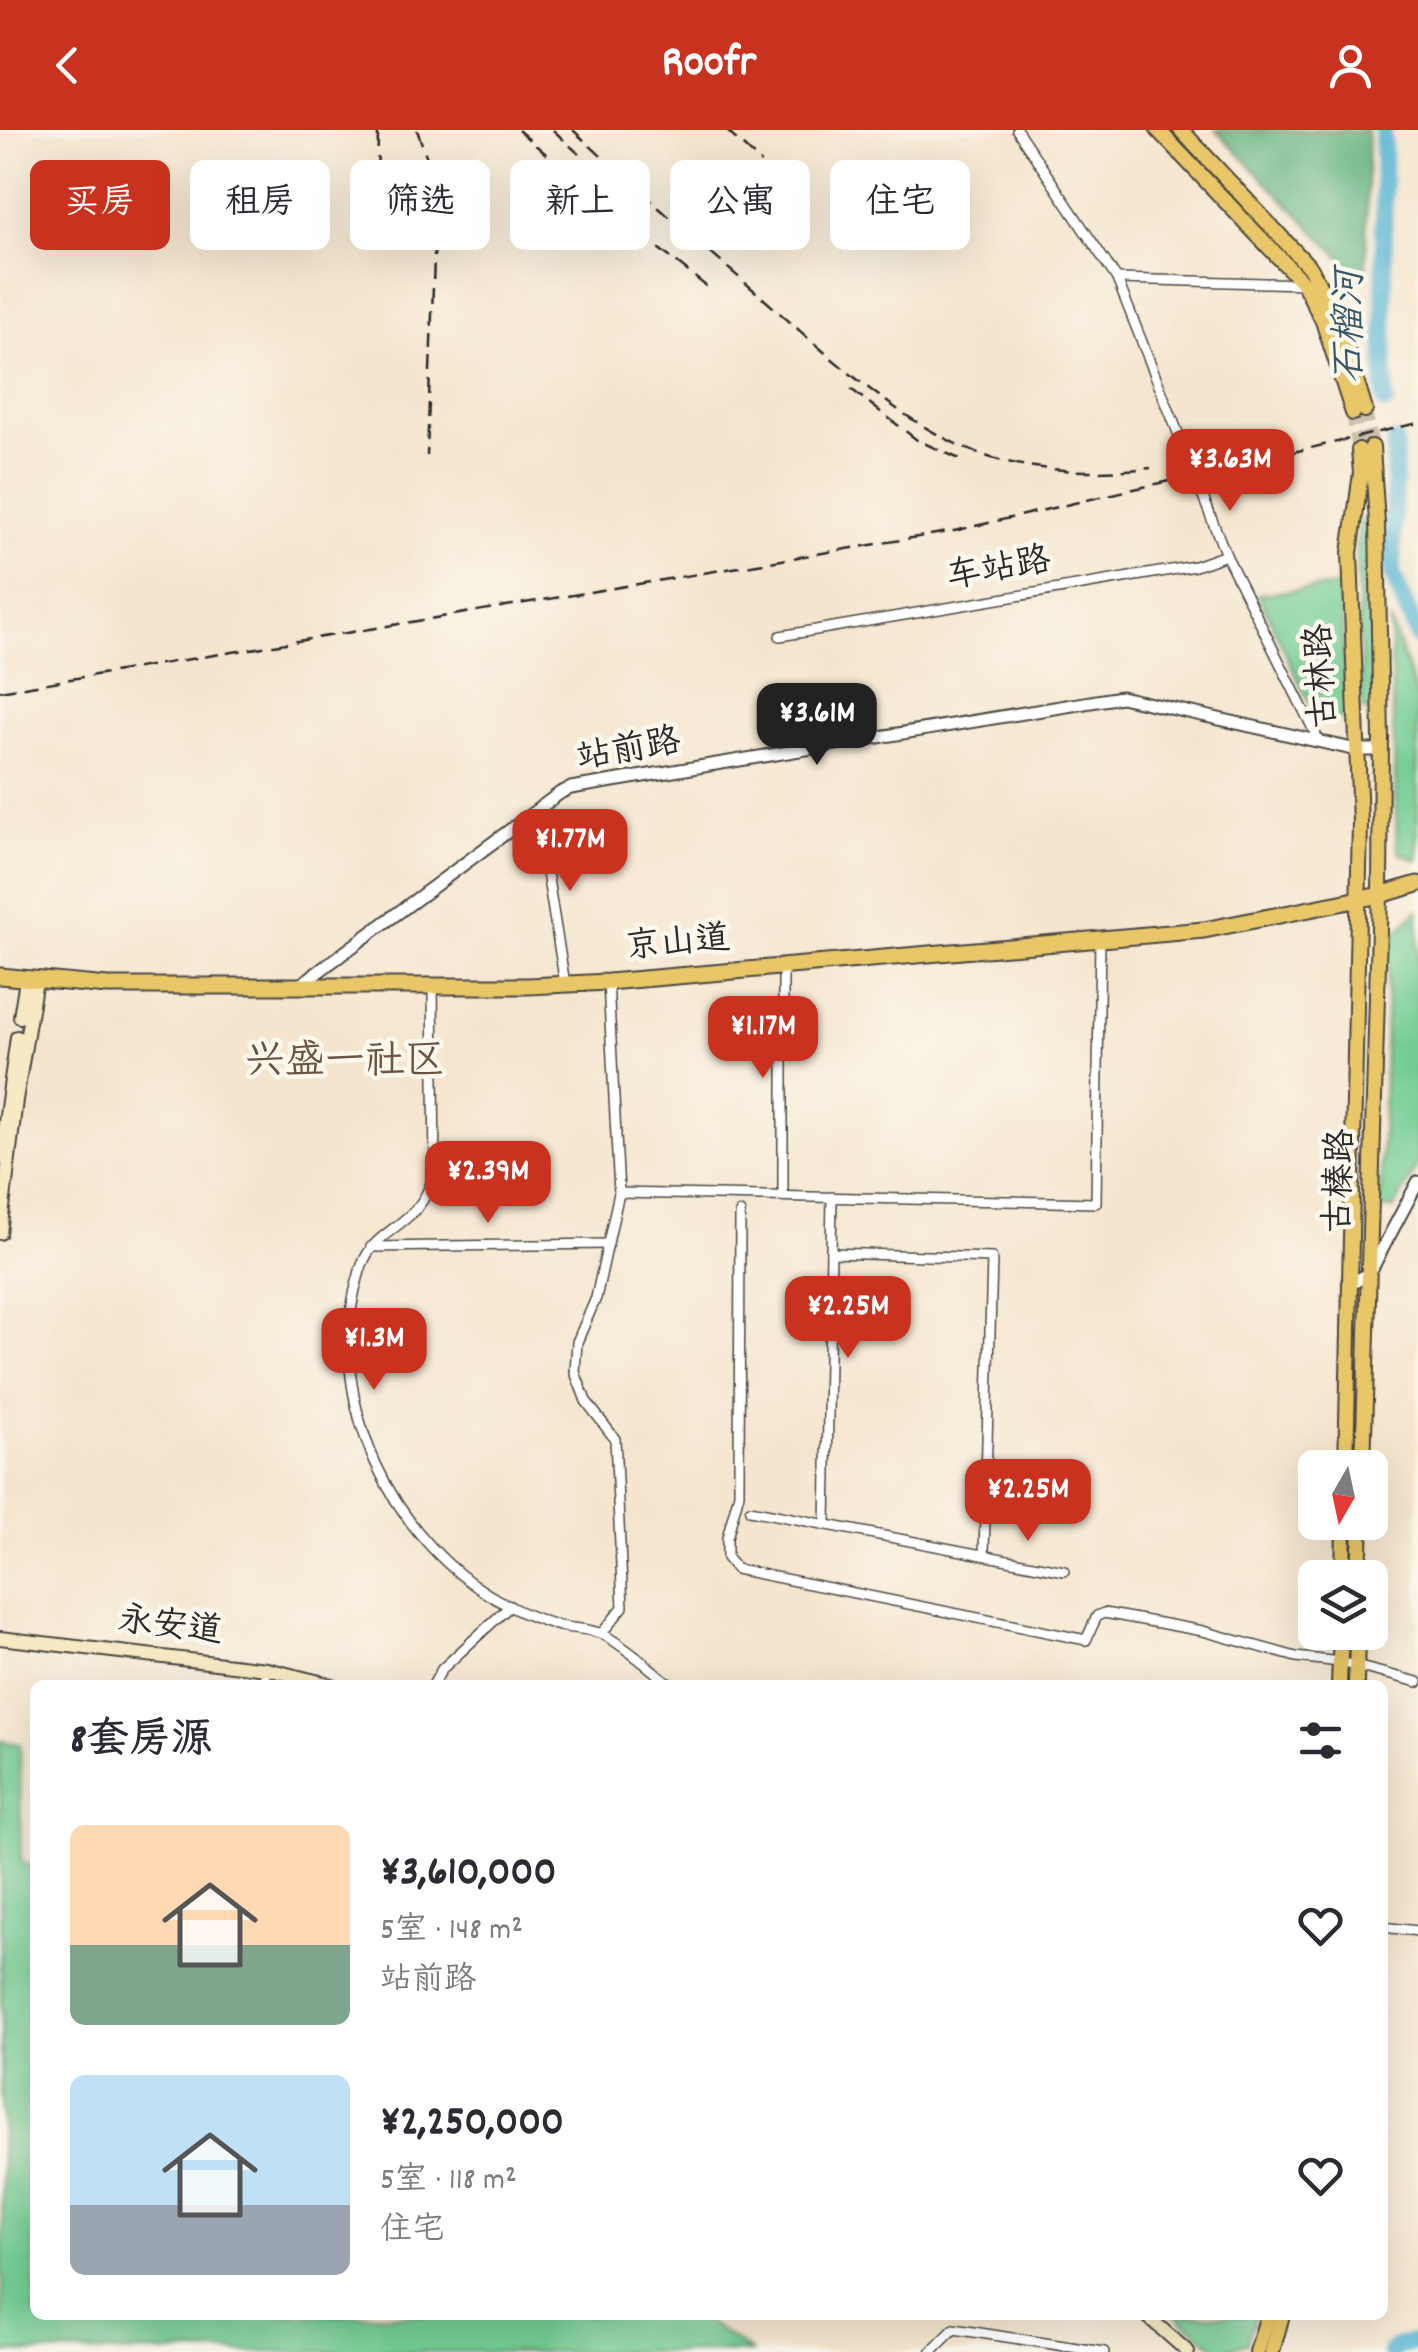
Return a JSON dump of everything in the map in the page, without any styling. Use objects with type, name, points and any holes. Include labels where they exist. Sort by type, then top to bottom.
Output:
[{"type":"highway","name":"京山道","points":[[0,976],[108,986],[608,982],[1204,930],[1358,900],[1418,884]]},
{"type":"main road","points":[[1158,130],[1304,284],[1359,412],[1340,326],[1321,284],[1181,130]]},
{"type":"main road","name":"古林路","points":[[1358,900],[1358,750],[1350,553],[1366,449],[1377,523],[1380,895]]},
{"type":"main road","name":"古榛路","points":[[1364,1450],[1380,895]]},
{"type":"main road","name":"古榛路","points":[[1347,1450],[1358,900]]},
{"type":"main road","points":[[0,1158],[4,1086],[31,980]]},
{"type":"main road","points":[[0,1233],[31,980]]},
{"type":"main road","name":"永安道","points":[[0,1638],[266,1669],[311,1680]]},
{"type":"main road","points":[[1339,1680],[1340,1650]]},
{"type":"main road","points":[[1356,1680],[1357,1650]]},
{"type":"main road","points":[[1152,2320],[1188,2352]]},
{"type":"main road","points":[[1257,2352],[1267,2320]]},
{"type":"main road","points":[[1272,2352],[1281,2320]]},
{"type":"street","points":[[1017,130],[1117,279],[1186,454]]},
{"type":"street","points":[[1117,279],[1321,284]]},
{"type":"street","points":[[1199,487],[1226,554],[1319,742]]},
{"type":"street","name":"车站路","points":[[780,636],[1195,566],[1226,554]]},
{"type":"street","name":"站前路","points":[[299,986],[571,788],[1121,697],[1358,750],[1380,750]]},
{"type":"street","points":[[537,811],[565,984]]},
{"type":"street","points":[[619,1193],[1096,1203],[1100,939]]},
{"type":"street","points":[[783,966],[783,1196]]},
{"type":"street","points":[[602,1633],[623,1607],[615,1440],[586,1400],[575,1372],[577,1342],[596,1298],[619,1193],[608,982]]},
{"type":"street","points":[[433,986],[435,1170],[429,1190],[416,1210],[368,1248],[353,1296],[349,1325],[351,1375],[378,1470],[425,1542],[460,1576],[510,1606],[558,1625],[602,1633],[664,1680]]},
{"type":"street","points":[[1352,1284],[1370,1272],[1418,1182]]},
{"type":"street","points":[[826,1524],[832,1197]]},
{"type":"street","points":[[740,1213],[740,1493],[727,1538],[726,1558],[736,1569],[1086,1640],[1097,1616],[1104,1612],[1418,1682]]},
{"type":"street","points":[[368,1248],[608,1244]]},
{"type":"street","points":[[831,1254],[992,1258],[984,1554]]},
{"type":"street","points":[[750,1510],[1064,1571]]},
{"type":"street","points":[[436,1680],[510,1606]]},
{"type":"street","points":[[265,1680],[266,1669]]},
{"type":"street","points":[[1388,1927],[1418,1931]]},
{"type":"street","points":[[932,2352],[954,2329],[1104,2352]]},
{"type":"green space","points":[[1215,130],[1368,130],[1366,278],[1342,259]]},
{"type":"green space","points":[[1365,518],[1369,522],[1374,711],[1363,711],[1356,547],[1360,521]]},
{"type":"green space","points":[[1340,586],[1347,714],[1338,720],[1311,707],[1258,594]]},
{"type":"green space","points":[[1390,620],[1418,699],[1418,860],[1400,853],[1397,845]]},
{"type":"green space","points":[[1418,910],[1418,1165],[1394,1209],[1380,1208],[1388,954],[1395,934]]},
{"type":"green space","points":[[0,1741],[20,1744],[21,1863],[30,1865],[30,2320],[704,2320],[751,2352],[3,2352]]},
{"type":"green space","points":[[1182,2320],[1254,2320],[1247,2343],[1220,2351]]},
{"type":"waterway","name":"石榴河","points":[[1383,130],[1385,402]]},
{"type":"waterway","name":"石榴河","points":[[1395,442],[1392,573],[1418,637]]},
{"type":"waterway","name":"石榴河","points":[[1391,2352],[1398,2346],[1418,2342]]},
{"type":"tunnel","points":[[1365,410],[1372,447]]},
{"type":"tunnel","points":[[1353,413],[1359,450]]},
{"type":"tunnel","points":[[1186,453],[1199,487]]},
{"type":"railway","points":[[378,130],[378,160]]},
{"type":"railway","points":[[417,130],[433,175],[436,201],[427,456]]},
{"type":"railway","points":[[518,130],[711,290]]},
{"type":"railway","points":[[553,130],[579,154]]},
{"type":"railway","points":[[573,130],[839,365],[934,433],[999,460],[1037,467],[1094,471],[1151,468]]},
{"type":"railway","points":[[726,130],[758,160]]},
{"type":"railway","points":[[851,389],[917,440],[964,461]]},
{"type":"railway","points":[[0,691],[954,531],[1418,423]]},
{"type":"district","name":"兴盛一社区","points":[[345,1064]]}]
